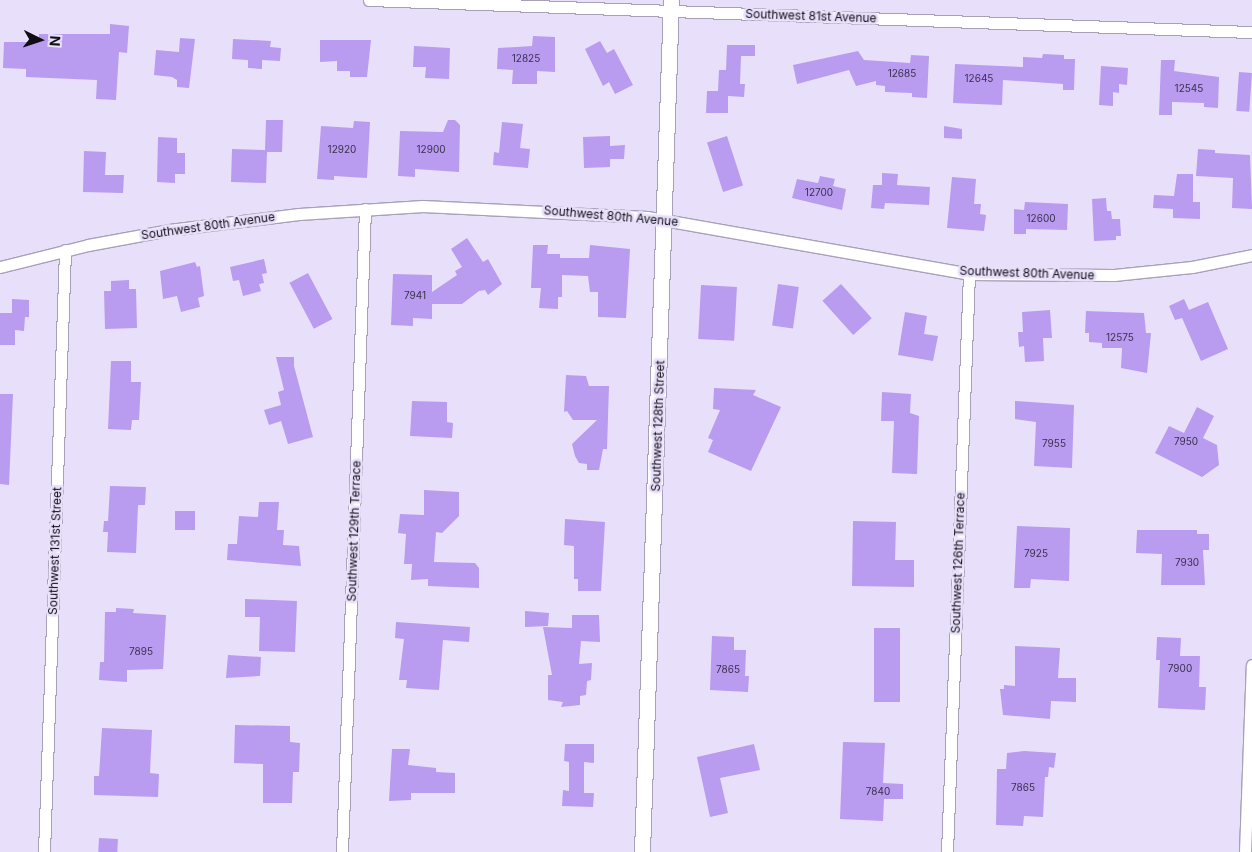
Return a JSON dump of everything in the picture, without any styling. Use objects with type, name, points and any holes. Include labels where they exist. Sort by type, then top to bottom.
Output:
[{"type":"street","name":"Southwest 81st Avenue","points":[[369,0],[671,5],[1252,32]]},
{"type":"street","name":"Southwest 128th Street","points":[[642,852],[666,220],[671,5]]},
{"type":"street","name":"Southwest 80th Avenue","points":[[0,267],[65,250],[179,228],[365,209],[478,207],[666,220],[969,274],[1114,275],[1192,267],[1252,255]]},
{"type":"street","name":"Southwest 129th Terrace","points":[[342,852],[365,209]]},
{"type":"street","name":"Southwest 131st Street","points":[[44,852],[65,250]]},
{"type":"street","name":"Southwest 126th Terrace","points":[[947,852],[969,274]]},
{"type":"street","points":[[1245,852],[1252,665]]},
{"type":"building","points":[[110,24],[129,26],[127,53],[119,52],[116,100],[96,99],[97,80],[26,77],[26,69],[3,68],[4,42],[39,42],[39,34],[110,34]]},
{"type":"building","points":[[533,36],[555,37],[555,72],[537,71],[537,84],[512,84],[513,70],[497,69],[498,48],[532,46]]},
{"type":"building","points":[[180,38],[195,39],[189,88],[177,87],[177,80],[172,77],[154,75],[156,50],[179,52]]},
{"type":"building","points":[[233,39],[271,41],[270,47],[281,48],[280,61],[262,60],[262,69],[248,68],[248,60],[232,59]]},
{"type":"building","points":[[320,40],[371,40],[367,77],[350,77],[350,71],[337,71],[337,61],[320,62]]},
{"type":"building","points":[[600,41],[607,53],[614,49],[633,85],[615,94],[609,82],[603,86],[585,49]]},
{"type":"building","points":[[727,45],[755,45],[755,56],[741,56],[740,84],[745,84],[744,97],[728,96],[728,113],[706,113],[707,91],[718,91],[719,70],[726,70]]},
{"type":"building","points":[[414,46],[450,48],[449,79],[425,78],[426,67],[413,67]]},
{"type":"building","points":[[858,51],[864,60],[910,63],[911,55],[929,56],[927,98],[912,97],[912,93],[885,92],[885,86],[876,85],[876,81],[856,86],[849,70],[797,84],[793,65]]},
{"type":"building","points":[[1043,54],[1064,55],[1064,59],[1075,59],[1074,90],[1063,90],[1063,84],[1003,80],[1002,105],[953,103],[955,64],[1023,67],[1023,57],[1042,58]]},
{"type":"building","points":[[1161,60],[1175,60],[1174,71],[1219,77],[1218,108],[1204,107],[1204,103],[1172,102],[1172,115],[1159,115]]},
{"type":"building","points":[[1101,66],[1128,68],[1127,85],[1119,84],[1119,93],[1113,92],[1113,106],[1099,105]]},
{"type":"building","points":[[1239,72],[1252,73],[1249,112],[1236,111]]},
{"type":"building","points":[[266,120],[283,120],[282,152],[267,152],[266,183],[231,182],[232,149],[265,150]]},
{"type":"building","points":[[448,120],[455,120],[460,125],[459,172],[415,169],[415,177],[398,176],[400,131],[443,132]]},
{"type":"building","points":[[354,121],[370,122],[367,178],[334,176],[334,180],[317,179],[321,126],[353,128]]},
{"type":"building","points":[[502,122],[523,124],[520,148],[530,149],[528,168],[493,165],[494,152],[499,153]]},
{"type":"building","points":[[944,126],[962,129],[962,139],[944,138]]},
{"type":"building","points":[[610,136],[610,146],[625,145],[624,159],[610,159],[610,167],[584,168],[583,137]]},
{"type":"building","points":[[727,136],[743,185],[723,192],[707,142]]},
{"type":"building","points":[[158,137],[177,138],[177,153],[185,153],[185,174],[175,174],[175,183],[157,182]]},
{"type":"building","points":[[1198,149],[1215,150],[1215,153],[1250,155],[1252,209],[1232,208],[1233,178],[1196,176]]},
{"type":"building","points":[[84,151],[106,152],[105,175],[124,175],[123,193],[83,192]]},
{"type":"building","points":[[882,173],[898,174],[897,185],[930,187],[929,205],[885,203],[884,209],[871,208],[873,185],[882,185]]},
{"type":"building","points":[[1177,174],[1193,174],[1193,202],[1200,202],[1200,219],[1173,218],[1173,209],[1153,208],[1154,195],[1174,196]]},
{"type":"building","points":[[820,176],[835,179],[833,186],[846,189],[842,210],[792,198],[797,179],[818,183]]},
{"type":"building","points":[[952,177],[976,179],[974,204],[981,204],[980,214],[986,215],[984,231],[947,228]]},
{"type":"building","points":[[1106,198],[1107,211],[1111,211],[1112,219],[1120,219],[1121,236],[1116,236],[1116,240],[1094,241],[1092,199]]},
{"type":"building","points":[[1025,202],[1068,204],[1067,230],[1026,229],[1026,234],[1014,234],[1014,209],[1024,210]]},
{"type":"building","points":[[467,238],[483,262],[488,259],[502,284],[488,295],[485,290],[479,291],[462,304],[432,304],[432,319],[413,318],[413,326],[391,325],[393,274],[432,275],[432,292],[457,275],[455,271],[462,267],[451,249]]},
{"type":"building","points":[[533,245],[548,245],[547,254],[560,254],[560,258],[589,258],[590,245],[630,249],[626,318],[598,317],[598,292],[590,292],[588,276],[562,275],[562,297],[558,297],[558,309],[539,308],[541,288],[531,288]]},
{"type":"building","points":[[264,259],[267,273],[262,274],[264,283],[259,284],[261,291],[243,296],[239,280],[233,281],[230,267]]},
{"type":"building","points":[[195,262],[197,267],[200,266],[204,296],[198,298],[200,307],[181,312],[177,296],[163,299],[160,271]]},
{"type":"building","points":[[308,273],[332,319],[314,329],[289,283]]},
{"type":"building","points":[[129,280],[129,289],[136,289],[137,328],[105,329],[104,291],[111,291],[111,281]]},
{"type":"building","points":[[778,284],[799,287],[793,329],[772,326]]},
{"type":"building","points":[[841,284],[872,318],[853,335],[822,301]]},
{"type":"building","points":[[701,285],[737,287],[734,341],[698,339]]},
{"type":"building","points":[[12,299],[29,300],[29,317],[25,317],[24,331],[15,330],[15,345],[0,345],[0,313],[12,313]]},
{"type":"building","points":[[1184,299],[1189,310],[1208,302],[1228,349],[1201,361],[1182,318],[1175,320],[1169,306]]},
{"type":"building","points":[[1050,310],[1052,338],[1043,338],[1044,361],[1025,362],[1024,346],[1019,347],[1018,332],[1023,332],[1022,312]]},
{"type":"building","points":[[1086,311],[1144,313],[1146,333],[1151,333],[1147,373],[1121,368],[1122,348],[1102,348],[1102,343],[1089,342],[1089,333],[1085,333]]},
{"type":"building","points":[[905,312],[927,316],[924,334],[938,336],[933,361],[898,355]]},
{"type":"building","points":[[276,357],[294,357],[294,366],[313,437],[288,444],[281,421],[269,425],[264,410],[281,405],[278,392],[284,390]]},
{"type":"building","points":[[111,361],[131,361],[131,382],[141,382],[139,420],[132,420],[131,430],[108,429]]},
{"type":"building","points":[[566,375],[586,376],[589,386],[609,386],[607,449],[603,449],[599,470],[587,470],[587,464],[579,463],[575,456],[572,444],[597,420],[573,420],[567,411],[564,412]]},
{"type":"building","points":[[714,388],[756,390],[753,395],[781,407],[751,471],[708,452],[713,440],[708,438],[720,410],[713,409]]},
{"type":"building","points":[[882,392],[911,394],[910,413],[919,416],[917,474],[892,473],[894,421],[881,421]]},
{"type":"building","points":[[0,394],[13,394],[9,485],[0,484]]},
{"type":"building","points":[[412,401],[447,402],[447,422],[453,423],[452,438],[410,436]]},
{"type":"building","points":[[1015,401],[1074,405],[1072,468],[1034,466],[1036,422],[1015,419]]},
{"type":"building","points":[[1197,407],[1214,416],[1203,438],[1217,445],[1219,465],[1202,477],[1155,453],[1169,426],[1184,433]]},
{"type":"building","points":[[110,486],[146,487],[145,505],[138,505],[136,553],[107,552],[108,532],[103,532],[104,521],[108,521]]},
{"type":"building","points":[[424,490],[459,492],[459,516],[442,533],[436,532],[434,562],[475,563],[479,568],[479,588],[428,586],[428,579],[411,580],[412,564],[404,564],[406,534],[398,533],[400,514],[424,515]]},
{"type":"building","points":[[259,502],[279,502],[277,530],[284,530],[283,545],[299,546],[301,566],[227,560],[228,544],[237,544],[239,516],[258,517]]},
{"type":"building","points":[[175,511],[195,511],[195,530],[175,530]]},
{"type":"building","points":[[565,519],[605,522],[601,591],[578,591],[578,579],[574,579],[574,546],[564,545]]},
{"type":"building","points":[[853,521],[896,522],[895,560],[914,560],[914,587],[852,586]]},
{"type":"building","points":[[1017,526],[1070,528],[1069,581],[1031,579],[1030,588],[1014,588]]},
{"type":"building","points":[[1137,530],[1197,530],[1197,534],[1209,534],[1209,550],[1203,550],[1205,585],[1161,585],[1162,554],[1136,553]]},
{"type":"building","points":[[245,599],[297,601],[295,652],[259,651],[260,617],[245,617]]},
{"type":"building","points":[[116,608],[134,609],[133,613],[166,615],[163,669],[127,670],[127,682],[99,680],[100,662],[104,662],[105,612],[116,612]]},
{"type":"building","points":[[525,611],[549,613],[548,626],[525,627]]},
{"type":"building","points":[[572,615],[599,615],[600,642],[581,641],[579,664],[592,663],[591,680],[587,681],[586,695],[580,696],[580,705],[561,707],[563,702],[548,700],[548,675],[552,675],[543,627],[572,628]]},
{"type":"building","points":[[396,622],[470,627],[469,642],[443,640],[439,690],[406,688],[407,680],[399,680],[404,639],[395,638]]},
{"type":"building","points":[[874,628],[900,628],[900,702],[874,702]]},
{"type":"building","points":[[712,636],[734,637],[734,650],[746,650],[745,676],[749,676],[748,692],[710,690]]},
{"type":"building","points":[[1157,637],[1181,638],[1180,656],[1200,656],[1199,687],[1206,687],[1205,710],[1158,708],[1160,660],[1156,660]]},
{"type":"building","points":[[1015,646],[1060,648],[1058,678],[1076,678],[1076,702],[1051,701],[1050,719],[1003,715],[1000,689],[1004,689],[1004,685],[1015,686]]},
{"type":"building","points":[[228,655],[261,657],[260,676],[226,678]]},
{"type":"building","points":[[235,725],[290,726],[290,742],[300,743],[299,772],[293,772],[292,803],[263,803],[263,764],[234,763]]},
{"type":"building","points":[[102,728],[152,730],[150,773],[159,774],[158,797],[94,795],[94,776],[99,776]]},
{"type":"building","points":[[843,742],[885,743],[883,783],[903,784],[903,799],[884,799],[883,821],[840,819]]},
{"type":"building","points":[[565,744],[594,744],[594,763],[584,762],[584,793],[594,793],[593,807],[562,806],[563,790],[569,791],[569,762],[564,761]]},
{"type":"building","points":[[754,744],[760,770],[720,778],[728,813],[710,817],[697,757]]},
{"type":"building","points":[[392,749],[410,749],[408,765],[436,768],[436,772],[455,773],[455,793],[411,793],[411,800],[389,801]]},
{"type":"building","points":[[1024,751],[1056,753],[1054,768],[1049,767],[1048,777],[1045,777],[1043,817],[1024,816],[1023,826],[996,825],[997,769],[1006,769],[1007,753]]},
{"type":"building","points":[[99,838],[118,839],[117,852],[98,852]]}]
